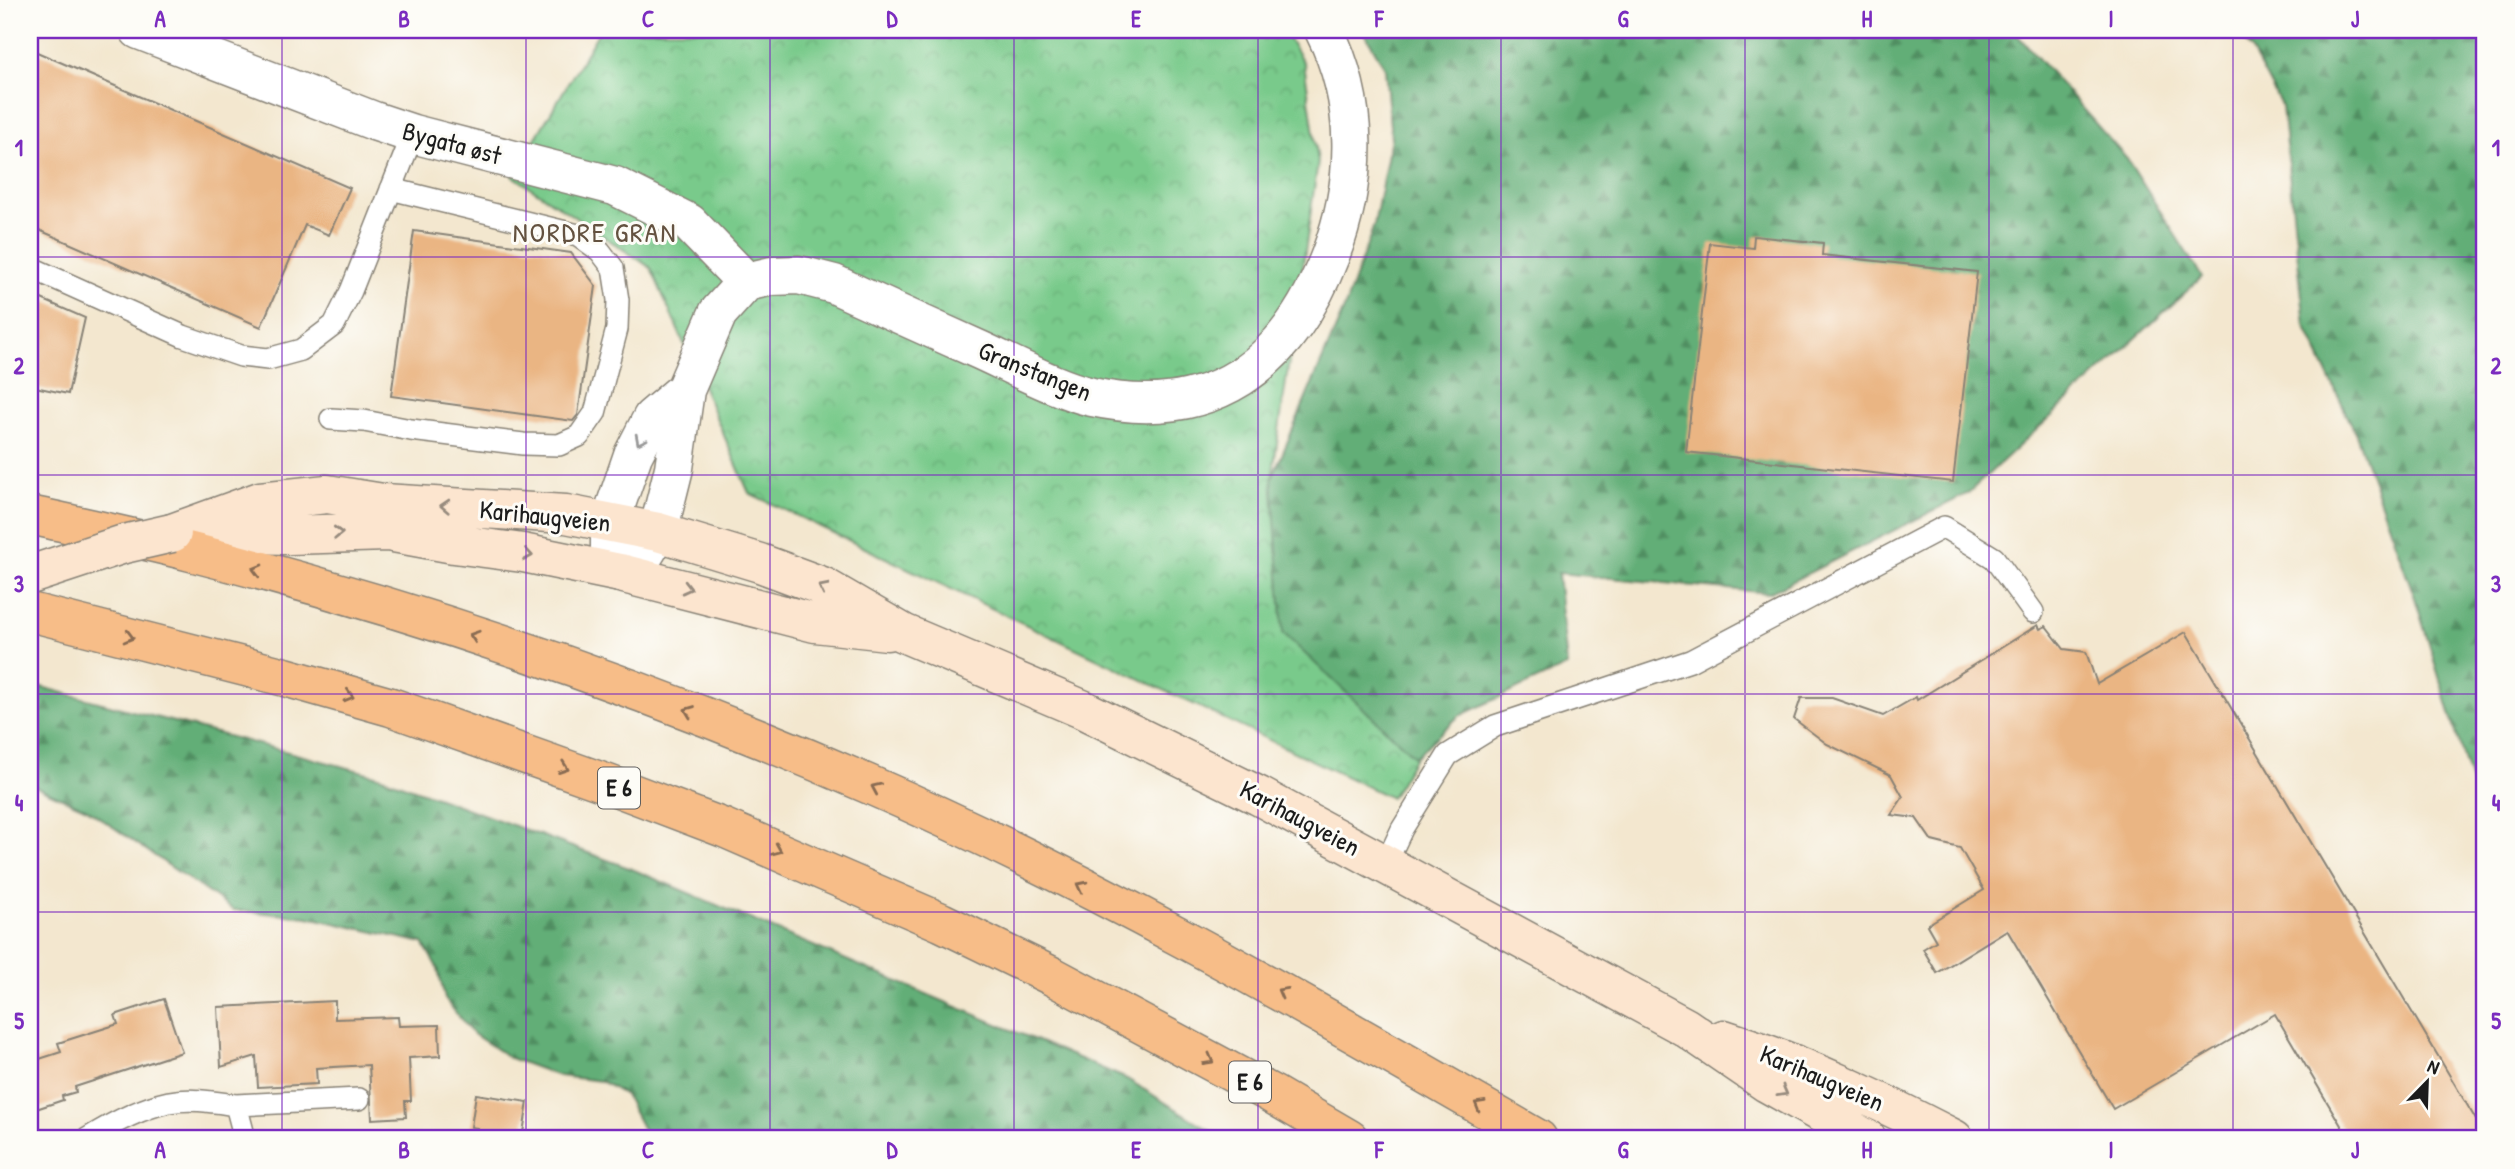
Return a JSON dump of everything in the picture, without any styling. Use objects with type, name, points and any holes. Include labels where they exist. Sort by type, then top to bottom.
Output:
[{"type":"highway","points":[[30,515],[188,551],[527,652],[639,692],[858,780],[994,842],[1200,947],[1316,1010],[1538,1139]]},
{"type":"highway","name":"E 6","points":[[30,612],[390,707],[724,828],[929,917],[1052,976],[1235,1074],[1349,1139]]},
{"type":"main road","name":"Karihaugveien","points":[[30,575],[124,544],[172,533],[260,501],[327,494],[383,502],[523,510],[610,522],[658,532],[760,563],[822,586],[903,633],[1082,709],[1259,796],[1685,1027],[1767,1083],[1867,1139]]},
{"type":"main road","name":"Karihaugveien","points":[[172,533],[290,535],[388,531],[454,544],[523,553],[620,573],[815,623],[903,633]]},
{"type":"main road","name":"Karihaugveien","points":[[1685,1027],[1777,1056],[1811,1070],[1870,1096],[1954,1139]]},
{"type":"street","name":"Bygata øst","points":[[139,30],[413,134],[615,186],[689,223],[746,282]]},
{"type":"street","name":"Granstangen","points":[[746,282],[772,276],[799,275],[834,285],[1035,375],[1091,396],[1144,404],[1174,402],[1209,394],[1239,380],[1270,353],[1296,320],[1320,282],[1335,241],[1345,208],[1352,164],[1351,117],[1343,74],[1324,30]]},
{"type":"street","points":[[685,390],[652,418],[633,455],[610,522],[610,547],[620,573],[644,555],[658,532],[676,455],[685,390],[718,313],[746,282]]},
{"type":"lane","points":[[32,268],[183,336],[241,356],[268,359],[301,350],[334,325],[351,291],[413,134]]},
{"type":"lane","points":[[331,419],[364,421],[411,430],[523,444],[559,445],[579,436],[595,413],[617,329],[618,300],[613,268],[600,251],[578,235],[391,188]]},
{"type":"lane","points":[[1386,863],[1402,829],[1448,755],[1460,747],[1495,726],[1690,661],[1944,527],[1994,558],[2033,612]]},
{"type":"lane","points":[[87,1139],[130,1116],[170,1102],[200,1101],[236,1105],[359,1099]]},
{"type":"lane","points":[[236,1105],[245,1139]]},
{"type":"green space","points":[[600,30],[1283,30],[1304,63],[1318,162],[1272,478],[1283,633],[1415,757],[1391,798],[749,493],[651,268],[513,176]]},
{"type":"green space","points":[[1363,30],[2013,30],[2127,159],[2202,277],[1967,494],[1769,593],[1558,573],[1567,666],[1459,716],[1415,757],[1283,634],[1272,478],[1344,309],[1374,225],[1391,138],[1385,68]]},
{"type":"green space","points":[[2235,30],[2485,30],[2485,828],[2415,598],[2356,434],[2305,326],[2282,107],[2251,49]]},
{"type":"green space","points":[[30,684],[379,776],[632,869],[1127,1079],[1224,1139],[648,1139],[625,1095],[601,1081],[559,1076],[510,1058],[472,1033],[445,999],[438,969],[423,943],[308,917],[233,910],[87,809],[30,784]]},
{"type":"building","points":[[30,49],[350,188],[329,235],[305,225],[261,327],[30,226]]},
{"type":"building","points":[[414,231],[571,253],[596,286],[578,415],[573,421],[391,396]]},
{"type":"building","points":[[1754,236],[1823,243],[1822,255],[1977,272],[1953,482],[1686,452],[1710,243],[1753,248]]},
{"type":"building","points":[[30,294],[85,318],[68,394],[30,386]]},
{"type":"building","points":[[2038,625],[2040,629],[2046,626],[2064,649],[2086,652],[2097,684],[2186,632],[2485,1139],[2349,1139],[2275,1014],[2113,1109],[2007,930],[1937,973],[1923,949],[1936,941],[1927,925],[1984,890],[1960,848],[1932,841],[1916,818],[1891,815],[1903,797],[1891,775],[1827,744],[1794,719],[1801,698],[1832,698],[1883,716],[1916,697],[1917,700]]},
{"type":"building","points":[[164,999],[182,1052],[75,1087],[76,1092],[62,1096],[63,1100],[30,1111],[30,1062],[61,1052],[58,1043],[118,1024],[115,1015]]},
{"type":"building","points":[[335,1001],[335,1019],[398,1017],[399,1026],[439,1025],[440,1056],[409,1058],[411,1101],[405,1101],[406,1117],[372,1119],[369,1065],[316,1068],[317,1084],[258,1087],[256,1056],[221,1067],[218,1007]]},
{"type":"building","points":[[476,1094],[528,1102],[522,1139],[476,1139],[478,1128],[471,1127]]},
{"type":"district","name":"NORDRE GRAN","points":[[595,232]]}]
